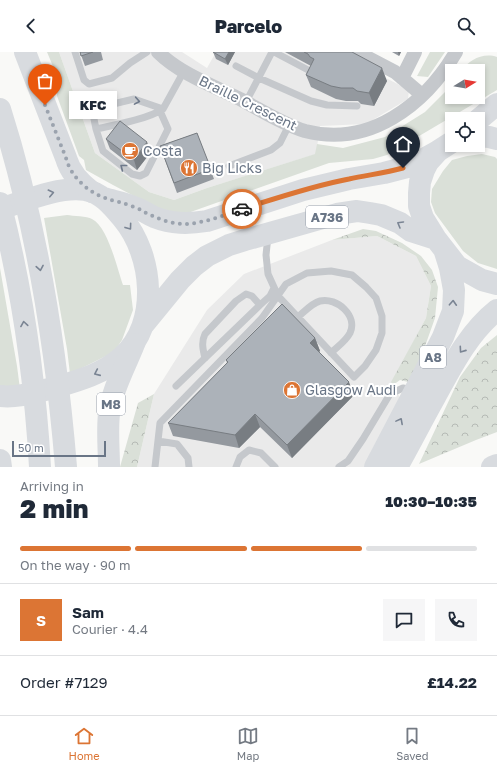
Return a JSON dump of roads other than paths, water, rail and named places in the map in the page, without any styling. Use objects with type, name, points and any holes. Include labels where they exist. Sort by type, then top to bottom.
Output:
[{"type":"main road","points":[[25,52],[68,166],[84,186],[120,215],[133,232],[142,252],[147,276],[148,293],[145,315],[138,335]]},
{"type":"main road","points":[[485,114],[497,104]]},
{"type":"main road","points":[[0,109],[18,172],[32,230],[45,296],[58,383],[66,467]]},
{"type":"main road","points":[[485,137],[497,139]]},
{"type":"main road","points":[[445,146],[428,162],[420,182],[419,206],[423,218],[441,246],[457,266],[482,280],[497,284]]},
{"type":"main road","name":"A736","points":[[0,209],[59,191],[84,190],[135,207],[153,217],[166,221],[185,224],[196,223],[207,221],[303,190],[411,166],[445,146]]},
{"type":"main road","points":[[0,203],[18,290],[30,362],[40,467]]},
{"type":"main road","name":"A736","points":[[0,396],[18,396],[64,385],[101,371],[112,365],[122,357],[184,275],[207,256],[229,245],[337,214],[357,211],[370,212],[386,217],[400,223],[441,246]]},
{"type":"main road","name":"A8","points":[[384,463],[415,391],[443,337],[453,311],[454,290],[450,268],[441,246]]},
{"type":"main road","name":"A8","points":[[384,463],[475,331],[497,310]]},
{"type":"main road","name":"M8","points":[[109,467],[109,414],[117,385],[138,335]]},
{"type":"main road","points":[[0,460],[1,467]]},
{"type":"main road","points":[[492,467],[497,465]]},
{"type":"street","name":"Braille Crescent","points":[[158,52],[184,71],[289,125],[318,134],[348,134],[360,132],[373,128],[396,116],[408,108],[422,95],[449,64],[456,52]]},
{"type":"street","points":[[357,52],[395,72],[422,95]]},
{"type":"street","points":[[402,78],[415,52]]},
{"type":"lane","points":[[75,52],[84,80],[90,84],[112,78],[130,63],[147,52]]},
{"type":"lane","points":[[246,102],[273,52],[310,71]]},
{"type":"lane","points":[[236,66],[311,101],[327,105],[357,106]]},
{"type":"lane","points":[[96,129],[147,117],[161,110],[184,71]]},
{"type":"lane","points":[[134,99],[161,110],[168,129],[146,173],[140,176],[132,174],[103,151],[96,129],[92,109],[134,99]]},
{"type":"lane","points":[[229,166],[271,150],[280,143],[289,125]]},
{"type":"lane","points":[[155,467],[160,423],[262,318],[278,296],[286,284],[307,273],[331,271],[352,275],[376,298],[382,316],[382,333],[376,350],[365,366],[354,377],[331,353],[278,296],[268,274],[266,255],[268,234]]},
{"type":"lane","points":[[176,386],[270,296],[274,288]]},
{"type":"lane","points":[[205,358],[202,339],[236,301],[246,294],[252,296],[260,305]]},
{"type":"lane","points":[[298,317],[311,306],[321,301],[332,301],[342,306],[349,314],[352,323],[351,332],[346,339],[331,353]]},
{"type":"lane","points":[[339,467],[348,461],[390,394],[403,388],[415,391]]},
{"type":"lane","points":[[158,441],[177,444],[188,458],[190,467]]},
{"type":"lane","points":[[236,467],[240,457],[250,450],[261,453],[275,467]]},
{"type":"place","name":"KFC","points":[[45,105]]},
{"type":"place","name":"Costa","points":[[130,151]]},
{"type":"place","name":"Big Licks","points":[[189,168]]},
{"type":"place","name":"Glasgow Audi","points":[[292,390]]}]
